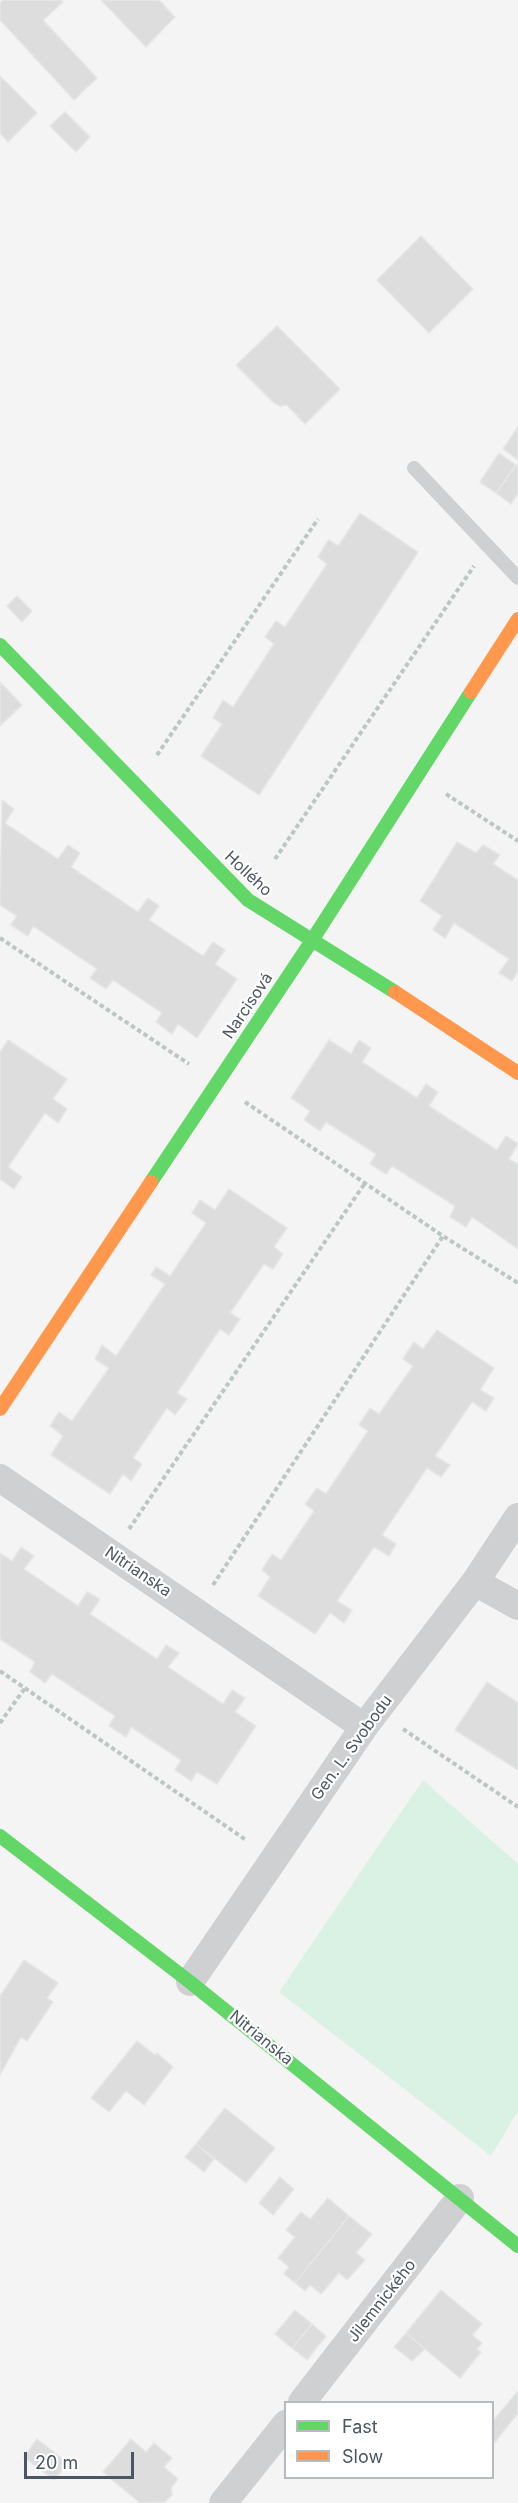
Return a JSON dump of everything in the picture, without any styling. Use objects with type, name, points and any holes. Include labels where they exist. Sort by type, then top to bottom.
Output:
[{"type":"street","name":"Narcisová","points":[[0,1409],[311,942],[518,619]]},
{"type":"street","name":"Hollého","points":[[0,645],[248,900],[311,942],[396,992],[518,1073]]},
{"type":"street","name":"Nitrianska","points":[[0,1478],[196,1611],[371,1719]]},
{"type":"street","name":"Gen. L. Svobodu","points":[[190,1982],[371,1719],[474,1582],[518,1516]]},
{"type":"street","points":[[474,1582],[518,1606]]},
{"type":"street","name":"Nitrianska","points":[[0,1836],[190,1982],[518,2246]]},
{"type":"street","name":"Jilemnického","points":[[304,2401],[460,2198]]},
{"type":"street","points":[[224,2503],[284,2425]]},
{"type":"lane","points":[[414,468],[518,578]]},
{"type":"path","points":[[153,761],[318,519]]},
{"type":"path","points":[[275,859],[488,546]]},
{"type":"path","points":[[441,791],[518,841]]},
{"type":"path","points":[[0,945],[2,939],[443,1236],[518,1282]]},
{"type":"path","points":[[112,1554],[364,1183]]},
{"type":"path","points":[[196,1611],[443,1236]]},
{"type":"path","points":[[0,1671],[274,1860]]},
{"type":"path","points":[[0,1723],[25,1688]]},
{"type":"path","points":[[371,1719],[518,1807]]},
{"type":"green space","points":[[423,1780],[518,1864],[518,2111],[491,2156],[279,1992]]},
{"type":"building","points":[[3,0],[61,0],[63,2],[43,20],[97,78],[74,100],[0,20],[0,3]]},
{"type":"building","points":[[101,0],[159,0],[175,17],[146,47]]},
{"type":"building","points":[[0,76],[37,113],[8,142],[0,133]]},
{"type":"building","points":[[65,112],[90,137],[76,152],[50,126]]},
{"type":"building","points":[[421,236],[473,289],[429,333],[377,280]]},
{"type":"building","points":[[277,326],[340,389],[305,424],[287,405],[280,406],[274,403],[236,365]]},
{"type":"building","points":[[518,427],[518,460],[503,449]]},
{"type":"building","points":[[499,453],[516,465],[496,493],[480,482]]},
{"type":"building","points":[[516,465],[518,466],[518,493],[511,504],[496,493]]},
{"type":"building","points":[[360,513],[418,552],[259,795],[201,756],[222,724],[213,718],[223,700],[233,707],[274,644],[265,637],[276,621],[285,627],[327,564],[318,557],[327,542],[329,540],[338,546]]},
{"type":"building","points":[[17,596],[32,611],[22,622],[7,606]]},
{"type":"building","points":[[0,682],[22,705],[0,726]]},
{"type":"building","points":[[2,800],[14,809],[5,823],[58,859],[68,845],[80,853],[71,867],[138,912],[148,898],[159,906],[149,920],[203,956],[213,942],[225,950],[215,964],[237,979],[197,1038],[178,1024],[172,1034],[156,1022],[162,1013],[113,980],[106,989],[90,978],[97,969],[33,926],[28,936],[11,925],[17,916],[0,905]]},
{"type":"building","points":[[457,842],[476,853],[483,845],[500,855],[493,864],[518,880],[518,971],[512,981],[499,973],[509,959],[454,923],[445,938],[433,930],[442,916],[420,901]]},
{"type":"building","points":[[8,1040],[67,1079],[53,1099],[67,1109],[58,1123],[45,1113],[8,1167],[22,1177],[14,1189],[0,1179],[0,1052]]},
{"type":"building","points":[[329,1040],[351,1054],[359,1040],[371,1048],[362,1062],[417,1098],[426,1084],[438,1092],[429,1106],[497,1150],[506,1136],[518,1144],[509,1159],[518,1164],[518,1249],[472,1217],[466,1227],[450,1217],[455,1206],[392,1166],[386,1174],[370,1164],[376,1154],[326,1122],[320,1131],[304,1120],[310,1111],[291,1098]]},
{"type":"building","points":[[229,1189],[287,1228],[274,1247],[283,1254],[273,1269],[264,1264],[230,1313],[240,1319],[229,1335],[220,1329],[177,1393],[187,1399],[175,1415],[167,1408],[133,1458],[142,1464],[131,1481],[123,1474],[110,1494],[51,1455],[63,1436],[50,1426],[59,1412],[72,1421],[109,1368],[95,1359],[102,1345],[116,1356],[165,1284],[151,1275],[156,1267],[170,1276],[206,1223],[192,1213],[200,1200],[215,1210]]},
{"type":"building","points":[[437,1330],[494,1368],[480,1390],[494,1398],[486,1411],[472,1402],[435,1456],[450,1465],[441,1477],[427,1468],[382,1535],[396,1544],[389,1556],[374,1547],[337,1601],[352,1610],[344,1623],[330,1613],[315,1634],[258,1596],[270,1577],[262,1570],[272,1554],[281,1560],[314,1511],[305,1504],[317,1488],[326,1494],[368,1431],[359,1425],[370,1408],[379,1414],[413,1366],[403,1359],[414,1342],[423,1349]]},
{"type":"building","points":[[21,1547],[34,1556],[24,1569],[78,1606],[87,1592],[100,1599],[90,1614],[157,1659],[166,1645],[179,1653],[168,1667],[223,1704],[232,1690],[245,1698],[235,1712],[256,1726],[217,1784],[197,1772],[191,1781],[175,1770],[181,1760],[131,1727],[126,1737],[109,1726],[115,1716],[52,1674],[45,1683],[30,1672],[35,1662],[0,1639],[0,1553],[12,1561]]},
{"type":"building","points":[[487,1682],[518,1703],[518,1770],[455,1730]]},
{"type":"building","points":[[24,1960],[58,1983],[47,1998],[53,2002],[27,2041],[21,2037],[0,2075],[0,1996]]},
{"type":"building","points":[[137,2041],[155,2055],[157,2053],[173,2067],[144,2105],[126,2091],[109,2112],[91,2098]]},
{"type":"building","points":[[225,2108],[275,2148],[246,2183],[196,2144]]},
{"type":"building","points":[[196,2144],[214,2159],[204,2172],[185,2157]]},
{"type":"building","points":[[280,2177],[294,2189],[273,2215],[259,2203]]},
{"type":"building","points":[[328,2198],[349,2216],[295,2283],[284,2274],[289,2267],[278,2258],[295,2237],[286,2230],[301,2212],[310,2219]]},
{"type":"building","points":[[349,2216],[372,2234],[356,2253],[365,2260],[347,2280],[339,2273],[321,2294],[310,2285],[305,2291],[295,2283]]},
{"type":"building","points":[[441,2290],[482,2324],[472,2335],[482,2343],[477,2349],[481,2352],[460,2378],[406,2333]]},
{"type":"building","points":[[295,2310],[312,2324],[292,2348],[275,2334]]},
{"type":"building","points":[[312,2324],[326,2336],[307,2360],[292,2348]]},
{"type":"building","points":[[406,2333],[425,2349],[412,2361],[394,2347]]},
{"type":"building","points":[[518,2391],[518,2413],[494,2443],[494,2420]]},
{"type":"building","points":[[37,2439],[68,2463],[54,2480],[24,2457]]},
{"type":"building","points":[[131,2439],[146,2452],[154,2443],[172,2458],[164,2467],[178,2479],[171,2488],[172,2495],[165,2502],[140,2503],[103,2472]]},
{"type":"traffic: fast","points":[[0,645],[248,900],[395,992]]},
{"type":"traffic: fast","points":[[151,1182],[311,942],[471,692]]},
{"type":"traffic: fast","points":[[0,1836],[190,1982],[518,2246]]},
{"type":"traffic: slow","points":[[471,692],[518,619]]},
{"type":"traffic: slow","points":[[395,992],[518,1073]]},
{"type":"traffic: slow","points":[[0,1409],[151,1182]]}]
